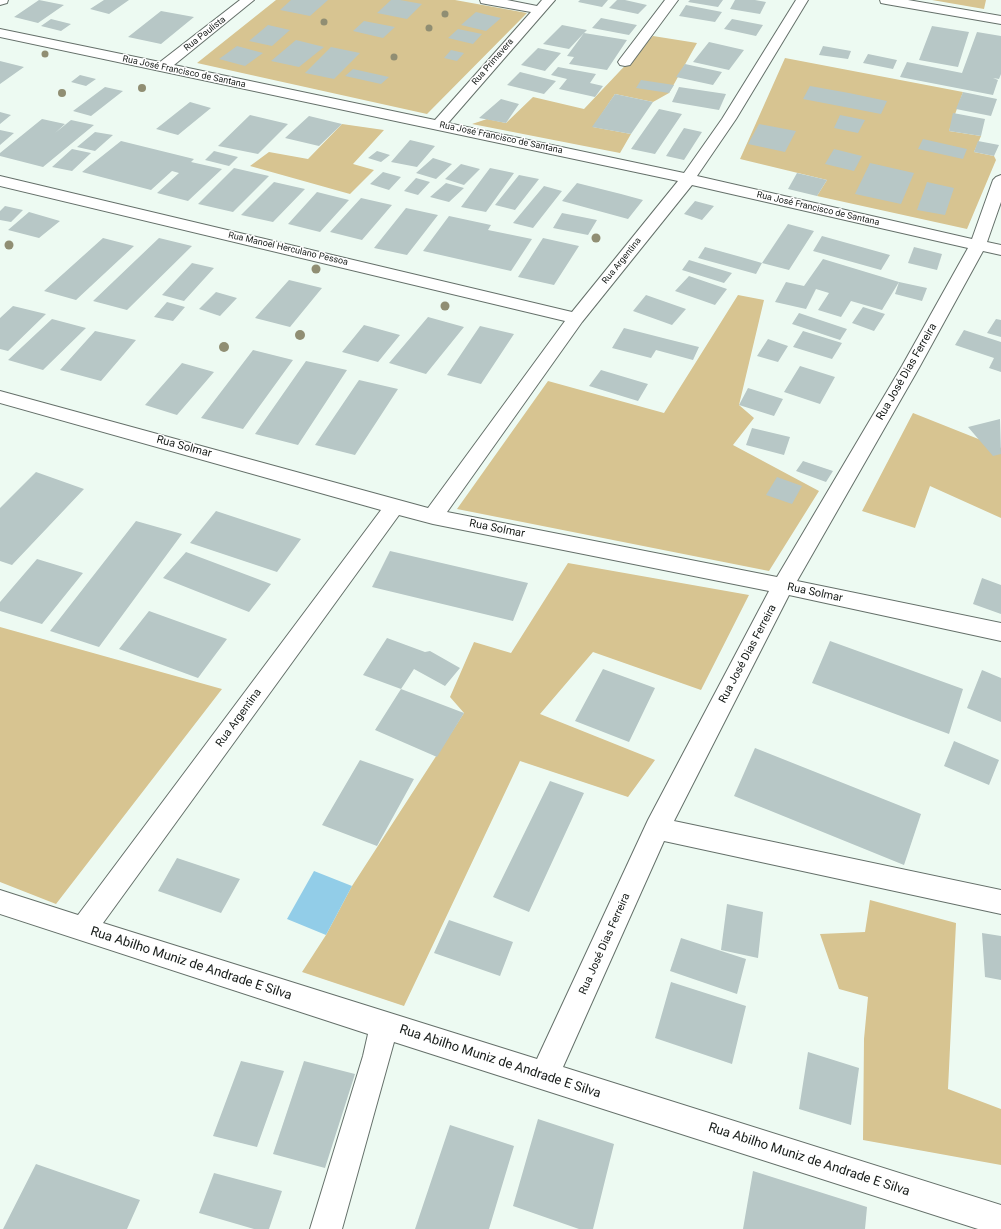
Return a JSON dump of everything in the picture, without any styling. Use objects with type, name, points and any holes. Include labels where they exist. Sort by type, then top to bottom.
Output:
[{"type":"street","name":"Rua Paulista","points":[[163,68],[248,0]]},
{"type":"street","points":[[486,0],[544,5]]},
{"type":"street","points":[[625,62],[672,0]]},
{"type":"street","name":"Rua Argentina","points":[[433,517],[576,318],[688,179],[729,119],[802,0]]},
{"type":"street","points":[[886,0],[1001,20]]},
{"type":"street","name":"Rua Primavera","points":[[438,125],[544,5]]},
{"type":"street","name":"Rua José Francisco de Santana","points":[[0,33],[688,179],[1001,250]]},
{"type":"street","name":"Rua José Dias Ferreira","points":[[544,1076],[657,828],[783,586],[911,366],[978,245],[1001,180]]},
{"type":"street","name":"Rua Manoel Herculano Pessoa","points":[[0,181],[576,318]]},
{"type":"street","name":"Rua Solmar","points":[[0,397],[433,517],[783,586],[1001,632]]},
{"type":"street","name":"Rua Argentina","points":[[83,929],[395,506]]},
{"type":"street","points":[[657,828],[1001,902]]},
{"type":"street","name":"Rua Abilho Muniz de Andrade E Silva","points":[[0,902],[1001,1221]]},
{"type":"street","points":[[326,1229],[377,1056],[384,1025]]},
{"type":"shaded area","points":[[276,0],[455,0],[527,13],[427,114],[197,63]]},
{"type":"shaded area","points":[[932,0],[986,0],[984,9]]},
{"type":"shaded area","points":[[653,36],[697,43],[669,93],[653,102],[615,94],[593,127],[631,134],[620,153],[472,124],[487,119],[506,123],[533,97],[584,109]]},
{"type":"shaded area","points":[[785,58],[963,92],[949,131],[981,136],[974,152],[994,156],[996,160],[967,229],[817,196],[827,180],[740,159]]},
{"type":"shaded area","points":[[342,124],[384,130],[353,164],[374,170],[350,194],[250,166],[269,152],[308,159]]},
{"type":"shaded area","points":[[738,295],[764,300],[739,405],[754,418],[733,445],[819,491],[769,571],[457,509],[548,381],[664,413]]},
{"type":"shaded area","points":[[913,413],[1001,448],[1001,518],[930,486],[915,528],[862,511]]},
{"type":"shaded area","points":[[568,563],[749,595],[701,690],[593,652],[540,714],[655,760],[628,797],[520,761],[404,1006],[302,972],[326,935],[352,886],[464,713],[450,697],[474,642],[511,653]]},
{"type":"shaded area","points":[[0,627],[222,689],[56,904],[0,882]]},
{"type":"shaded area","points":[[870,900],[956,923],[948,1089],[1001,1109],[1001,1165],[863,1140],[864,1039],[868,997],[839,989],[820,934],[865,932]]},
{"type":"water","points":[[314,871],[352,886],[326,935],[287,919]]},
{"type":"building","points":[[39,0],[64,5],[38,23],[14,17]]},
{"type":"building","points":[[104,0],[129,0],[109,14],[90,9]]},
{"type":"building","points":[[291,0],[328,0],[310,16],[280,10]]},
{"type":"building","points":[[391,0],[422,4],[407,19],[377,13]]},
{"type":"building","points":[[580,0],[608,0],[602,7],[578,2]]},
{"type":"building","points":[[617,0],[625,0],[647,5],[638,14],[609,8]]},
{"type":"building","points":[[690,0],[723,0],[718,7],[688,2]]},
{"type":"building","points":[[735,0],[755,0],[766,2],[760,14],[730,9]]},
{"type":"building","points":[[686,5],[722,12],[715,22],[679,16]]},
{"type":"building","points":[[161,11],[194,17],[161,44],[128,37]]},
{"type":"building","points":[[476,12],[501,18],[486,31],[461,25]]},
{"type":"building","points":[[601,18],[637,25],[629,35],[592,28]]},
{"type":"building","points":[[51,19],[71,24],[61,31],[41,26]]},
{"type":"building","points":[[732,19],[763,25],[756,36],[724,29]]},
{"type":"building","points":[[364,21],[395,27],[383,38],[353,31]]},
{"type":"building","points":[[268,25],[290,30],[272,46],[249,41]]},
{"type":"building","points":[[562,25],[587,30],[569,49],[543,44]]},
{"type":"building","points":[[932,26],[969,32],[958,67],[919,60]]},
{"type":"building","points":[[458,29],[482,34],[473,44],[448,38]]},
{"type":"building","points":[[977,32],[1001,36],[1001,74],[999,79],[993,78],[998,80],[993,95],[900,77],[907,62],[962,73]]},
{"type":"building","points":[[584,33],[627,40],[607,70],[569,64],[574,57],[567,56]]},
{"type":"building","points":[[296,40],[324,47],[299,67],[271,61]]},
{"type":"building","points":[[709,42],[744,50],[729,70],[693,62]]},
{"type":"building","points":[[237,46],[263,53],[245,66],[219,59]]},
{"type":"building","points":[[823,46],[851,51],[848,59],[819,55]]},
{"type":"building","points":[[331,47],[360,53],[334,79],[305,73]]},
{"type":"building","points":[[538,48],[561,53],[545,71],[521,65]]},
{"type":"building","points":[[451,50],[464,53],[457,61],[444,58]]},
{"type":"building","points":[[868,54],[897,60],[893,69],[863,63]]},
{"type":"building","points":[[0,61],[24,67],[0,84]]},
{"type":"building","points":[[685,64],[722,72],[713,85],[676,77]]},
{"type":"building","points":[[558,67],[596,74],[590,83],[603,86],[595,97],[559,89],[567,79],[551,75]]},
{"type":"building","points":[[353,69],[389,77],[381,84],[345,76]]},
{"type":"building","points":[[520,72],[556,81],[544,94],[507,85]]},
{"type":"building","points":[[80,75],[96,79],[86,86],[71,82]]},
{"type":"building","points":[[641,80],[674,85],[669,93],[636,88]]},
{"type":"building","points":[[810,86],[887,101],[881,114],[803,99]]},
{"type":"building","points":[[105,87],[123,91],[91,116],[73,111]]},
{"type":"building","points":[[679,87],[726,94],[719,110],[672,102]]},
{"type":"building","points":[[963,92],[997,99],[991,116],[956,109]]},
{"type":"building","points":[[615,94],[653,102],[631,134],[592,127]]},
{"type":"building","points":[[501,99],[519,104],[506,123],[479,118]]},
{"type":"building","points":[[190,102],[211,108],[178,135],[156,129]]},
{"type":"building","points":[[659,109],[682,114],[655,154],[631,149]]},
{"type":"building","points":[[0,112],[11,115],[0,124]]},
{"type":"building","points":[[953,113],[985,119],[981,136],[949,131]]},
{"type":"building","points":[[250,115],[288,124],[258,154],[218,146]]},
{"type":"building","points":[[840,115],[865,120],[858,133],[834,128]]},
{"type":"building","points":[[309,116],[342,124],[319,146],[285,138]]},
{"type":"building","points":[[42,119],[65,124],[55,133],[71,120],[94,125],[43,167],[0,156],[0,153]]},
{"type":"building","points":[[759,124],[796,131],[785,152],[748,144]]},
{"type":"building","points":[[684,128],[702,132],[684,160],[666,156]]},
{"type":"building","points":[[0,130],[14,133],[0,145]]},
{"type":"building","points":[[95,132],[113,135],[95,151],[77,147]]},
{"type":"building","points":[[923,139],[967,149],[963,159],[918,149]]},
{"type":"building","points":[[410,140],[435,146],[417,167],[391,162]]},
{"type":"building","points":[[121,141],[194,159],[191,162],[222,169],[188,201],[157,193],[179,173],[172,171],[151,190],[82,172]]},
{"type":"building","points":[[978,141],[999,145],[994,156],[974,152]]},
{"type":"building","points":[[72,149],[91,153],[72,171],[52,167]]},
{"type":"building","points":[[834,149],[862,156],[854,171],[825,164]]},
{"type":"building","points":[[214,151],[238,157],[229,166],[205,160]]},
{"type":"building","points":[[377,151],[390,155],[381,162],[368,158]]},
{"type":"building","points":[[433,158],[452,164],[436,179],[416,173]]},
{"type":"building","points":[[870,163],[914,173],[901,204],[855,194]]},
{"type":"building","points":[[461,164],[480,169],[464,185],[445,179]]},
{"type":"building","points":[[234,168],[269,176],[233,212],[198,204]]},
{"type":"building","points":[[490,168],[514,173],[486,212],[461,207]]},
{"type":"building","points":[[383,172],[401,177],[389,190],[370,184]]},
{"type":"building","points":[[797,173],[827,180],[817,196],[788,189]]},
{"type":"building","points":[[519,175],[539,179],[515,210],[495,205]]},
{"type":"building","points":[[416,178],[430,182],[418,195],[404,191]]},
{"type":"building","points":[[274,182],[305,189],[273,222],[241,215]]},
{"type":"building","points":[[927,182],[954,188],[945,215],[917,210]]},
{"type":"building","points":[[446,183],[464,188],[449,202],[430,197]]},
{"type":"building","points":[[577,183],[643,200],[628,219],[562,201]]},
{"type":"building","points":[[544,186],[562,191],[533,228],[513,223]]},
{"type":"building","points":[[317,192],[349,200],[320,232],[288,224]]},
{"type":"building","points":[[361,198],[392,205],[362,240],[330,232]]},
{"type":"building","points":[[695,201],[714,206],[702,220],[684,214]]},
{"type":"building","points":[[5,206],[23,210],[11,222],[0,220],[0,211]]},
{"type":"building","points":[[406,208],[438,215],[407,255],[374,248]]},
{"type":"building","points":[[29,212],[60,221],[39,238],[8,230]]},
{"type":"building","points":[[562,213],[597,220],[588,235],[553,228]]},
{"type":"building","points":[[449,216],[491,225],[488,230],[532,239],[511,271],[423,251]]},
{"type":"building","points":[[788,224],[814,231],[789,270],[762,263]]},
{"type":"building","points":[[822,236],[890,255],[881,270],[813,251]]},
{"type":"building","points":[[103,238],[134,246],[76,300],[44,291]]},
{"type":"building","points":[[159,238],[192,246],[127,310],[93,301]]},
{"type":"building","points":[[543,238],[579,246],[554,285],[518,277]]},
{"type":"building","points":[[705,247],[762,263],[756,274],[698,258]]},
{"type":"building","points":[[914,247],[942,254],[937,270],[908,263]]},
{"type":"building","points":[[823,259],[899,282],[882,310],[851,301],[841,317],[818,310],[829,293],[816,289],[806,309],[775,302],[786,282],[804,286]]},
{"type":"building","points":[[689,260],[732,273],[724,283],[682,270]]},
{"type":"building","points":[[192,263],[214,268],[184,301],[162,295]]},
{"type":"building","points":[[689,276],[727,289],[715,305],[675,291]]},
{"type":"building","points":[[289,280],[322,288],[290,327],[255,318]]},
{"type":"building","points":[[899,282],[927,288],[922,301],[895,294]]},
{"type":"building","points":[[216,292],[237,298],[220,316],[199,309]]},
{"type":"building","points":[[646,295],[686,309],[672,325],[633,311]]},
{"type":"building","points":[[167,302],[185,307],[173,321],[154,317]]},
{"type":"building","points":[[13,306],[46,314],[8,351],[0,349],[0,318]]},
{"type":"building","points":[[863,307],[885,314],[874,331],[852,323]]},
{"type":"building","points":[[799,313],[847,329],[840,340],[792,324]]},
{"type":"building","points":[[428,317],[464,327],[426,374],[389,363]]},
{"type":"building","points":[[52,319],[86,328],[43,370],[8,360]]},
{"type":"building","points":[[996,319],[1001,320],[1001,337],[987,333]]},
{"type":"building","points":[[364,325],[400,335],[378,362],[342,352]]},
{"type":"building","points":[[480,326],[514,334],[481,384],[447,375]]},
{"type":"building","points":[[624,328],[699,347],[693,360],[656,350],[651,358],[612,348]]},
{"type":"building","points":[[964,330],[1001,342],[1001,372],[989,368],[994,358],[955,345]]},
{"type":"building","points":[[95,331],[136,340],[101,381],[60,370]]},
{"type":"building","points":[[803,331],[842,343],[832,359],[793,347]]},
{"type":"building","points":[[768,339],[788,346],[778,362],[757,356]]},
{"type":"building","points":[[253,350],[293,360],[243,429],[201,418]]},
{"type":"building","points":[[306,361],[347,370],[298,445],[255,434]]},
{"type":"building","points":[[182,363],[214,372],[177,415],[145,405]]},
{"type":"building","points":[[800,366],[835,377],[820,404],[784,392]]},
{"type":"building","points":[[601,370],[648,384],[638,401],[589,386]]},
{"type":"building","points":[[359,380],[398,389],[355,455],[315,445]]},
{"type":"building","points":[[748,388],[783,399],[774,416],[739,405]]},
{"type":"building","points":[[1000,419],[1001,454],[993,456],[968,427]]},
{"type":"building","points":[[752,428],[790,437],[784,455],[746,445]]},
{"type":"building","points":[[803,461],[833,471],[826,482],[796,471]]},
{"type":"building","points":[[36,472],[84,489],[12,565],[0,561],[0,508]]},
{"type":"building","points":[[777,477],[802,486],[792,504],[766,495]]},
{"type":"building","points":[[216,511],[301,539],[277,572],[190,543]]},
{"type":"building","points":[[136,521],[182,534],[99,647],[50,631]]},
{"type":"building","points":[[390,551],[528,583],[513,621],[372,587]]},
{"type":"building","points":[[186,552],[271,584],[249,612],[163,578]]},
{"type":"building","points":[[37,559],[83,573],[42,624],[0,611],[0,602]]},
{"type":"building","points":[[982,578],[1001,585],[1001,614],[973,604]]},
{"type":"building","points":[[149,611],[227,639],[198,678],[119,649]]},
{"type":"building","points":[[387,638],[425,652],[430,651],[460,668],[445,686],[414,669],[401,689],[363,675]]},
{"type":"building","points":[[830,641],[963,689],[949,734],[812,683]]},
{"type":"building","points":[[603,669],[655,688],[629,742],[575,721]]},
{"type":"building","points":[[982,670],[1001,678],[1001,722],[967,708]]},
{"type":"building","points":[[401,689],[464,713],[437,757],[375,730]]},
{"type":"building","points":[[954,741],[999,760],[989,785],[944,766]]},
{"type":"building","points":[[755,748],[921,814],[904,865],[734,796]]},
{"type":"building","points":[[360,760],[414,779],[377,846],[322,825]]},
{"type":"building","points":[[550,781],[584,793],[529,912],[493,897]]},
{"type":"building","points":[[177,858],[240,879],[221,913],[158,891]]},
{"type":"building","points":[[727,904],[763,912],[758,958],[721,950]]},
{"type":"building","points":[[449,920],[513,942],[500,976],[434,953]]},
{"type":"building","points":[[982,933],[1001,936],[1001,980],[985,977]]},
{"type":"building","points":[[681,938],[746,959],[737,994],[670,971]]},
{"type":"building","points":[[671,982],[746,1006],[732,1064],[655,1038]]},
{"type":"building","points":[[808,1052],[859,1068],[851,1125],[799,1109]]},
{"type":"building","points":[[241,1061],[284,1071],[257,1147],[213,1136]]},
{"type":"building","points":[[304,1061],[355,1074],[325,1168],[273,1154]]},
{"type":"building","points":[[538,1119],[614,1144],[593,1229],[579,1229],[513,1206]]},
{"type":"building","points":[[450,1125],[514,1146],[489,1229],[415,1229]]},
{"type":"building","points":[[36,1164],[140,1200],[127,1229],[3,1229]]},
{"type":"building","points":[[753,1171],[867,1207],[865,1229],[743,1229]]},
{"type":"building","points":[[214,1173],[282,1191],[269,1229],[254,1229],[199,1213]]}]
